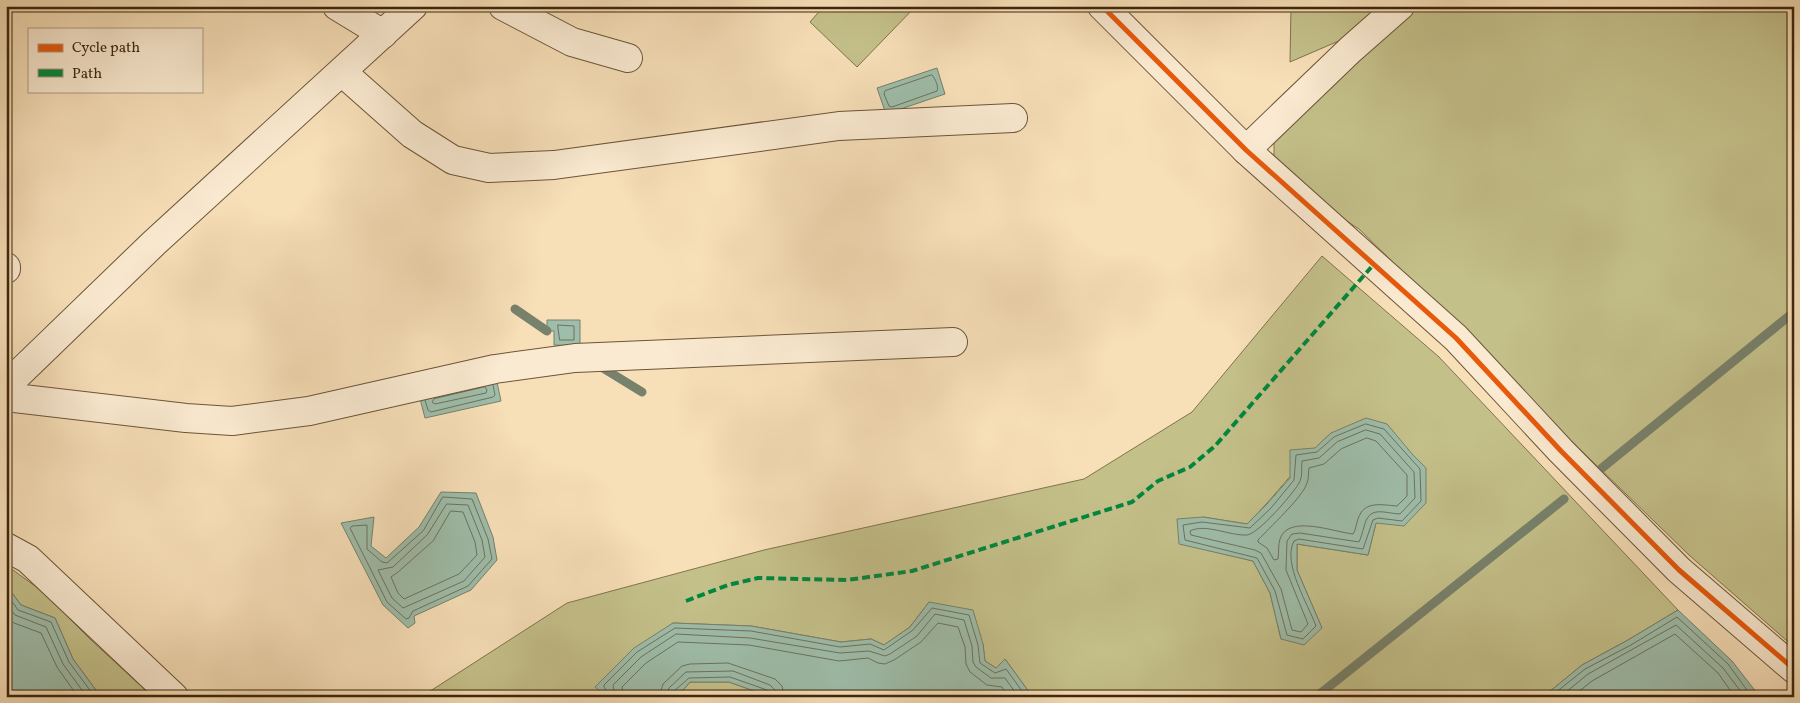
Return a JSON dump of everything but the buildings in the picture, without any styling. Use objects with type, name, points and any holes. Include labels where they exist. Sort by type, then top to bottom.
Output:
[{"type":"street","points":[[337,6],[382,34]]},
{"type":"street","points":[[6,386],[154,243],[413,6]]},
{"type":"street","points":[[503,6],[572,42],[628,58]]},
{"type":"street","points":[[1102,6],[1246,150],[1456,338],[1561,451],[1678,570],[1794,669]]},
{"type":"street","points":[[1246,150],[1350,50],[1400,6]]},
{"type":"street","points":[[342,72],[412,134],[453,160],[489,168],[554,165],[839,126],[1013,118]]},
{"type":"street","points":[[6,397],[186,418],[232,421],[309,411],[495,369],[575,358],[953,342]]},
{"type":"street","points":[[6,547],[28,559],[174,697]]},
{"type":"shaded area","points":[[824,6],[916,6],[857,67],[810,22]]},
{"type":"shaded area","points":[[1291,6],[1384,6],[1341,40],[1290,62]]},
{"type":"shaded area","points":[[1412,6],[1794,6],[1794,647],[1689,555],[1528,399],[1448,316],[1359,229],[1304,193],[1274,156],[1274,134]]},
{"type":"shaded area","points":[[1322,256],[1439,357],[1678,610],[1582,665],[1543,697],[1030,697],[1036,691],[1029,692],[1005,659],[996,668],[985,661],[983,644],[929,602],[910,627],[884,645],[871,639],[841,642],[751,626],[673,623],[595,687],[606,697],[421,697],[567,603],[764,550],[1084,479],[1192,412]],"holes":[[[1331,433],[1413,455],[1426,468],[1376,523],[1368,555],[1297,544],[1297,570],[1322,628],[1281,639],[1270,593],[1253,561],[1179,543],[1203,517],[1247,524]]]},
{"type":"shaded area","points":[[6,565],[42,591],[91,640],[153,697],[101,697],[73,659],[55,618],[21,605],[6,585]]},
{"type":"shaded area","points":[[690,682],[729,682],[771,697],[677,697]]},
{"type":"water","points":[[937,68],[945,94],[886,114],[877,88]]},
{"type":"water","points":[[547,320],[580,320],[580,346],[554,345],[554,331],[547,331]]},
{"type":"water","points":[[495,373],[501,401],[425,418],[418,391]]},
{"type":"water","points":[[1366,418],[1387,424],[1426,468],[1426,503],[1404,526],[1376,523],[1368,555],[1297,544],[1297,570],[1322,628],[1304,645],[1281,639],[1270,593],[1253,561],[1179,544],[1177,519],[1203,517],[1247,524],[1290,478],[1290,450],[1315,448],[1331,433]]},
{"type":"water","points":[[441,492],[476,493],[493,537],[497,560],[471,590],[414,616],[415,623],[408,628],[383,605],[341,523],[374,517],[371,546],[386,558],[419,527]]},
{"type":"water","points":[[6,585],[21,605],[55,618],[73,659],[101,697],[6,697]]},
{"type":"water","points":[[929,602],[973,610],[983,644],[985,661],[996,668],[1005,659],[1029,692],[1025,697],[771,697],[729,682],[690,682],[677,697],[606,697],[595,687],[634,648],[673,623],[751,626],[841,642],[871,639],[884,645],[910,627]]},
{"type":"water","points":[[1678,610],[1732,661],[1760,697],[1543,697],[1582,665]]},
{"type":"waterway","points":[[515,309],[547,331]]},
{"type":"waterway","points":[[1602,468],[1794,312]]},
{"type":"waterway","points":[[598,365],[642,392]]},
{"type":"waterway","points":[[1316,697],[1564,499]]},
{"type":"marked path","points":[[686,601],[728,585],[758,578],[847,580],[912,571],[1132,502],[1158,481],[1190,467],[1215,446],[1374,264]]},
{"type":"cycle path","points":[[1102,6],[1246,150],[1456,338],[1561,451],[1679,570],[1794,669]]}]
